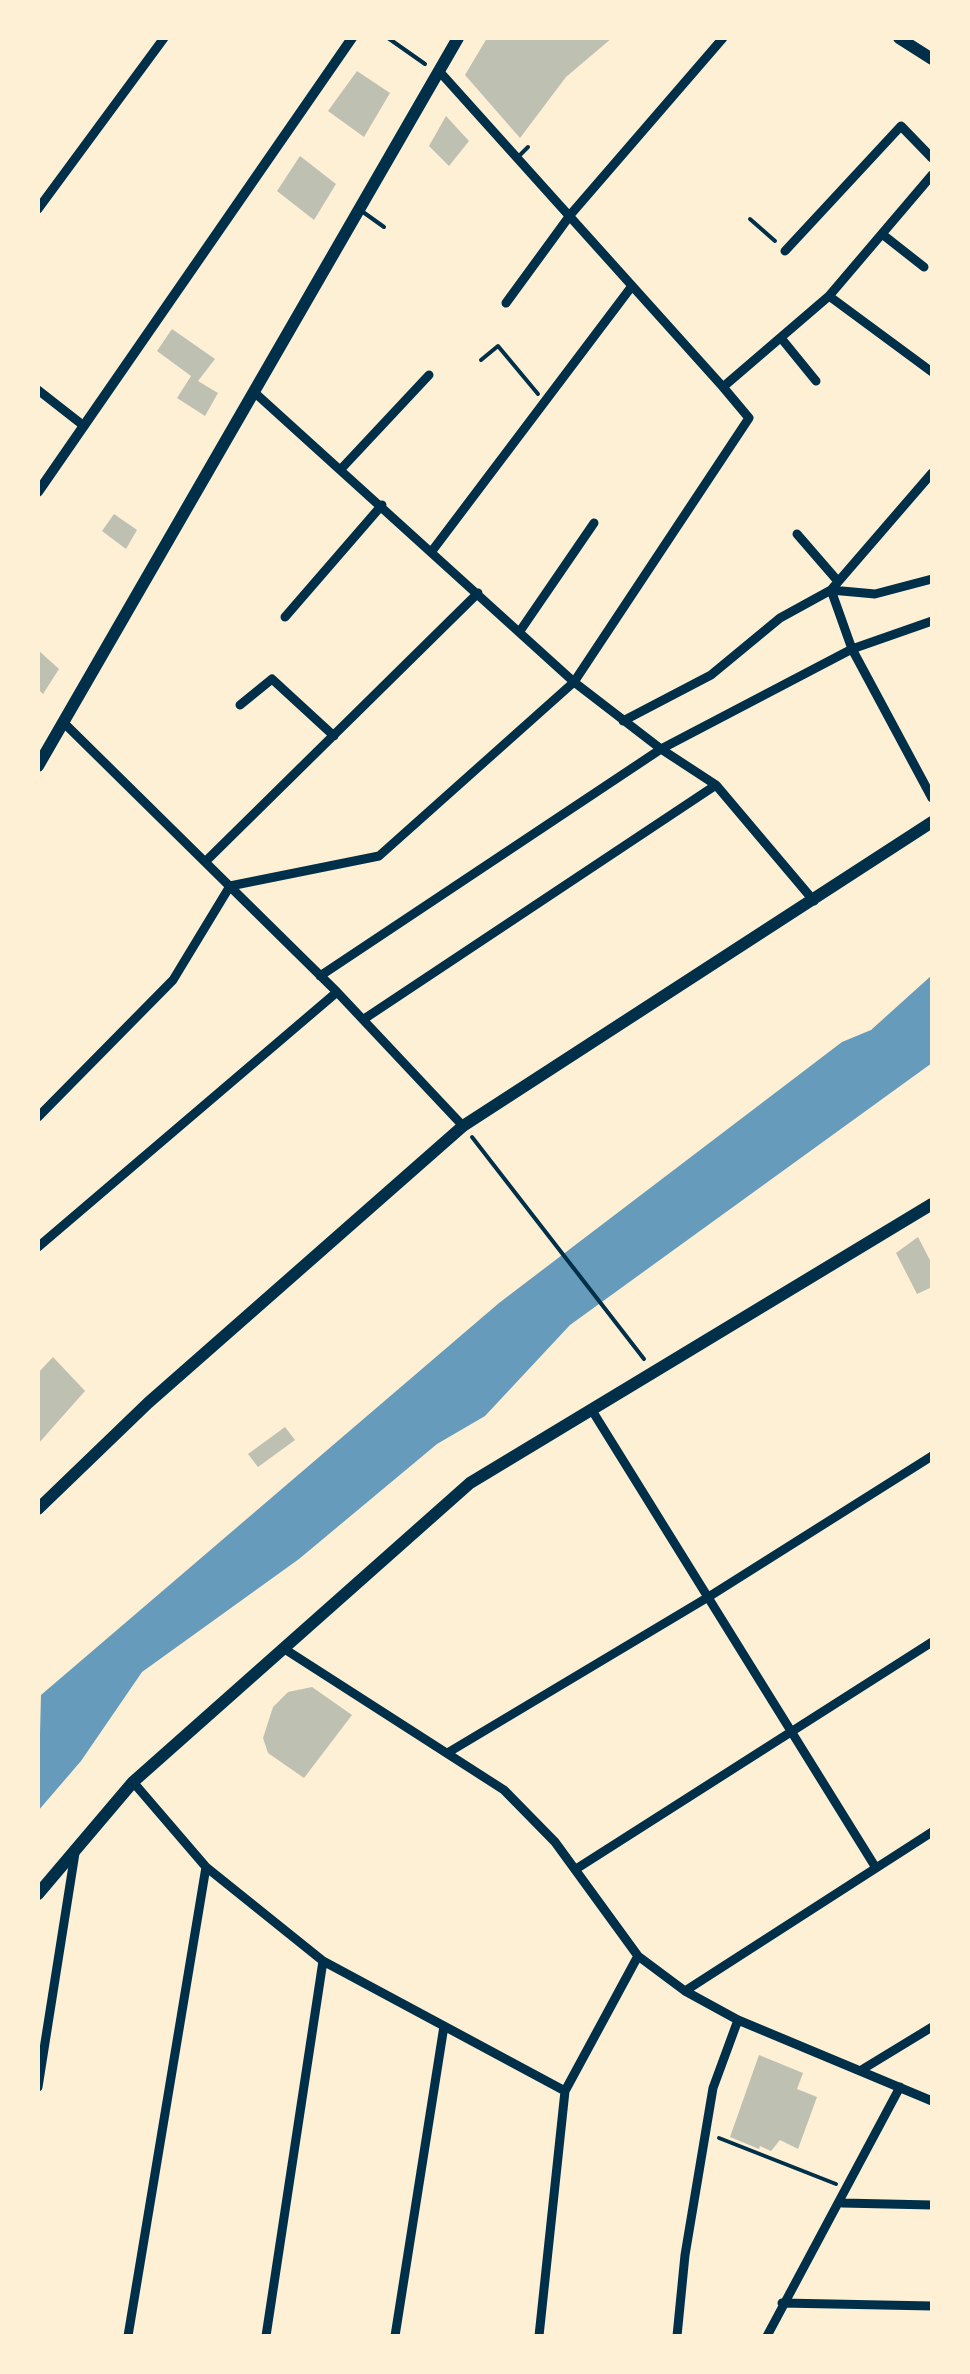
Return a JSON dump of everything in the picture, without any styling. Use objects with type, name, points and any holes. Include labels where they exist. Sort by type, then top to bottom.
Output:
[{"type":"main road","points":[[38,766],[458,38]]},
{"type":"main road","points":[[898,38],[932,58]]},
{"type":"main road","points":[[38,1509],[148,1404],[463,1126],[932,822]]},
{"type":"main road","points":[[38,1894],[76,1844],[134,1782],[470,1484],[932,1204]]},
{"type":"street","points":[[38,209],[164,38]]},
{"type":"street","points":[[38,492],[352,38]]},
{"type":"street","points":[[506,303],[571,214],[723,38]]},
{"type":"street","points":[[38,1117],[172,980],[230,886],[379,856],[574,682],[749,418],[571,214],[439,71]]},
{"type":"street","points":[[786,251],[900,126],[932,158]]},
{"type":"street","points":[[723,388],[829,296],[932,174]]},
{"type":"street","points":[[882,234],[924,267]]},
{"type":"street","points":[[432,551],[632,286]]},
{"type":"street","points":[[829,296],[932,372]]},
{"type":"street","points":[[781,338],[816,381]]},
{"type":"street","points":[[341,469],[429,375]]},
{"type":"street","points":[[38,390],[84,426]]},
{"type":"street","points":[[254,392],[574,682],[661,750],[716,784],[814,900]]},
{"type":"street","points":[[932,473],[836,579],[831,590],[852,649],[932,798]]},
{"type":"street","points":[[285,618],[382,505]]},
{"type":"street","points":[[520,631],[594,523]]},
{"type":"street","points":[[797,534],[836,579]]},
{"type":"street","points":[[623,720],[711,674],[780,618],[831,590],[875,594],[932,579]]},
{"type":"street","points":[[205,862],[478,594]]},
{"type":"street","points":[[320,976],[661,750],[852,649],[932,622]]},
{"type":"street","points":[[240,706],[272,679],[334,736]]},
{"type":"street","points":[[63,722],[364,1019],[463,1126]]},
{"type":"street","points":[[364,1019],[716,784]]},
{"type":"street","points":[[38,1247],[336,992]]},
{"type":"street","points":[[593,1412],[876,1868]]},
{"type":"street","points":[[449,1752],[710,1596],[932,1456]]},
{"type":"street","points":[[576,1869],[795,1734],[932,1642]]},
{"type":"street","points":[[283,1648],[449,1752],[529,1811],[638,1956],[685,1991],[738,2020],[932,2101]]},
{"type":"street","points":[[134,1782],[206,1867],[323,1961],[565,2091]]},
{"type":"street","points":[[685,1991],[932,1832]]},
{"type":"street","points":[[38,2087],[76,1844]]},
{"type":"street","points":[[128,2336],[206,1867]]},
{"type":"street","points":[[539,2336],[565,2091],[638,1956]]},
{"type":"street","points":[[266,2336],[323,1961]]},
{"type":"street","points":[[677,2336],[713,2088],[738,2020]]},
{"type":"street","points":[[395,2336],[444,2026]]},
{"type":"street","points":[[863,2069],[932,2027]]},
{"type":"street","points":[[767,2336],[782,2303],[842,2203],[900,2087]]},
{"type":"street","points":[[842,2203],[932,2205]]},
{"type":"street","points":[[782,2303],[932,2306]]},
{"type":"lane","points":[[518,157],[528,147]]},
{"type":"lane","points":[[359,210],[384,227]]},
{"type":"path","points":[[388,38],[414,57]]},
{"type":"path","points":[[750,218],[786,251]]},
{"type":"path","points":[[480,360],[498,346],[544,403]]},
{"type":"path","points":[[463,1126],[656,1373]]},
{"type":"path","points":[[705,2133],[849,2189]]},
{"type":"water","points":[[932,975],[932,1063],[570,1325],[485,1416],[437,1444],[299,1559],[142,1672],[81,1761],[38,1811],[41,1695],[499,1303],[842,1042],[871,1030]]},
{"type":"building","points":[[487,38],[612,38],[566,77],[520,138],[465,75]]},
{"type":"building","points":[[357,71],[390,93],[364,137],[328,111]]},
{"type":"building","points":[[446,116],[469,141],[449,166],[429,146]]},
{"type":"building","points":[[300,156],[336,184],[314,220],[277,191]]},
{"type":"building","points":[[172,329],[215,359],[198,381],[218,393],[205,416],[177,398],[191,376],[157,351]]},
{"type":"building","points":[[114,514],[137,530],[126,549],[102,531]]},
{"type":"building","points":[[38,650],[59,669],[43,694],[38,689]]},
{"type":"building","points":[[918,1237],[932,1264],[932,1287],[917,1294],[896,1253]]},
{"type":"building","points":[[53,1357],[85,1391],[38,1444],[38,1373]]},
{"type":"building","points":[[285,1427],[295,1440],[258,1467],[248,1454]]},
{"type":"building","points":[[312,1687],[352,1715],[304,1778],[268,1753],[263,1738],[273,1707],[288,1692]]},
{"type":"building","points":[[759,2055],[803,2073],[797,2089],[817,2097],[798,2149],[780,2140],[771,2151],[760,2146],[759,2149],[730,2137]]}]
